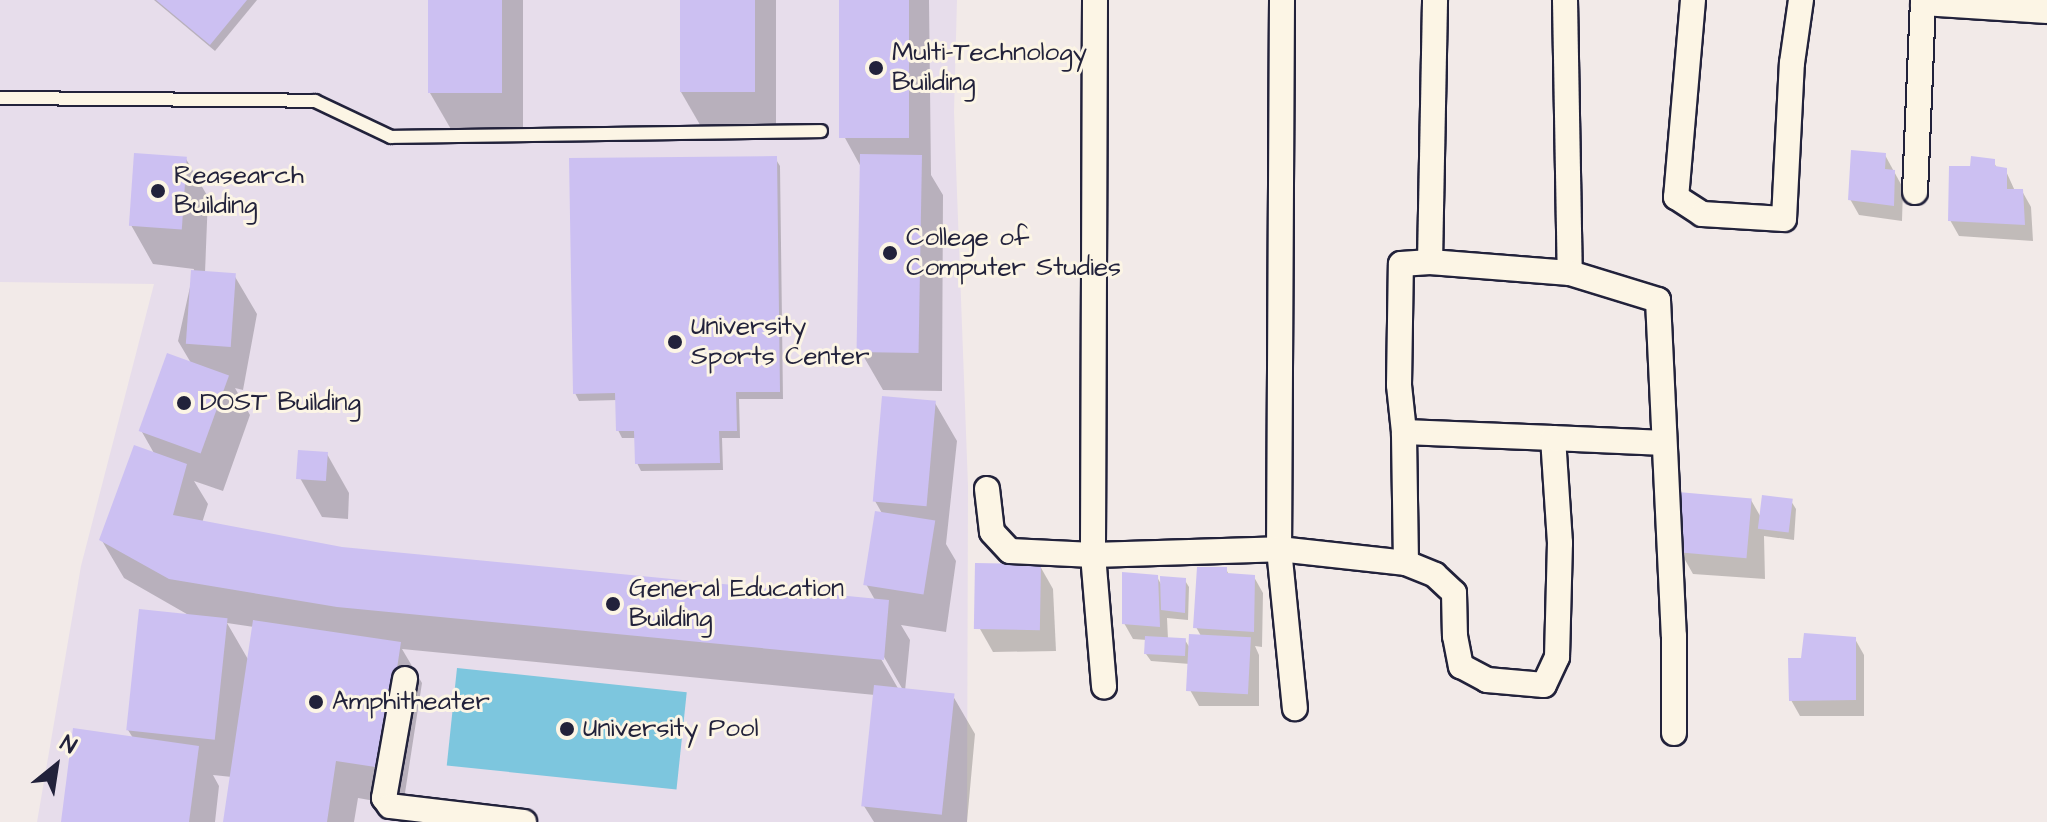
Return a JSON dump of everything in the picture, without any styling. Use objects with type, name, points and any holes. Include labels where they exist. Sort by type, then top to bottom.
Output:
[{"type":"street","points":[[1095,0],[1093,555],[1104,687]]},
{"type":"street","points":[[1282,0],[1279,549],[1295,708]]},
{"type":"street","points":[[1430,262],[1435,0]]},
{"type":"street","points":[[1565,0],[1570,273]]},
{"type":"street","points":[[1693,0],[1676,197],[1702,214],[1784,219],[1792,63],[1801,0]]},
{"type":"street","points":[[1915,192],[1923,1],[2047,11]]},
{"type":"street","points":[[1406,563],[1404,432],[1399,385],[1401,264],[1430,262],[1570,273],[1658,300],[1674,636],[1674,733]]},
{"type":"street","points":[[1404,432],[1664,443]]},
{"type":"street","points":[[987,489],[992,532],[1010,551],[1093,555],[1279,549],[1406,563],[1435,575],[1454,593],[1455,636],[1461,666],[1487,680],[1544,685],[1557,657],[1560,543],[1553,438]]},
{"type":"street","points":[[405,679],[384,798],[390,806],[524,822]]},
{"type":"lane","points":[[0,98],[315,101],[391,137],[821,131]]},
{"type":"shaded area","points":[[0,0],[957,0],[954,112],[968,486],[967,822],[37,822],[81,566],[154,284],[0,282]]},
{"type":"water","name":"University Pool","points":[[457,668],[687,692],[676,790],[447,765]]},
{"type":"building","points":[[156,0],[247,0],[210,45]]},
{"type":"building","points":[[428,0],[502,0],[502,93],[428,93]]},
{"type":"building","points":[[680,0],[755,0],[755,92],[680,92]]},
{"type":"building","name":"Multi-Technology Building","points":[[839,0],[909,0],[909,138],[839,138]]},
{"type":"building","points":[[1851,150],[1886,153],[1885,169],[1895,170],[1894,206],[1848,200]]},
{"type":"building","name":"Reasearch Building","points":[[134,153],[187,157],[182,230],[129,226]]},
{"type":"building","name":"College of Computer Studies","points":[[860,154],[922,155],[919,353],[857,352]]},
{"type":"building","name":"University Sports Center","points":[[777,156],[780,392],[736,392],[737,431],[719,431],[720,463],[635,464],[634,431],[616,431],[615,393],[573,394],[569,158]]},
{"type":"building","points":[[1971,156],[1995,159],[1995,166],[2007,168],[2007,189],[2023,189],[2025,225],[1948,221],[1949,166],[1970,166]]},
{"type":"building","points":[[191,270],[236,273],[231,347],[186,344]]},
{"type":"building","name":"DOST Building","points":[[167,353],[229,376],[201,454],[139,431]]},
{"type":"building","points":[[882,396],[936,401],[927,506],[873,502]]},
{"type":"building","name":"General Education Building","points":[[134,445],[187,464],[173,515],[342,547],[889,600],[884,660],[337,607],[169,579],[99,540]]},
{"type":"building","points":[[298,450],[328,452],[326,481],[296,479]]},
{"type":"building","points":[[1678,492],[1752,498],[1746,558],[1673,552]]},
{"type":"building","points":[[1762,495],[1793,499],[1789,533],[1758,529]]},
{"type":"building","points":[[875,511],[935,521],[924,595],[863,585]]},
{"type":"building","points":[[975,563],[1041,564],[1040,630],[974,629]]},
{"type":"building","points":[[1197,567],[1227,567],[1227,573],[1255,575],[1254,632],[1193,628]]},
{"type":"building","points":[[1122,572],[1158,575],[1160,627],[1122,624]]},
{"type":"building","points":[[1160,576],[1186,578],[1185,613],[1161,610]]},
{"type":"building","points":[[139,609],[228,618],[215,740],[126,730]]},
{"type":"building","name":"Amphitheater","points":[[253,620],[401,642],[382,768],[336,761],[327,822],[223,822]]},
{"type":"building","points":[[1804,633],[1856,637],[1856,700],[1789,701],[1788,658],[1801,658]]},
{"type":"building","points":[[1189,634],[1251,637],[1248,694],[1186,691]]},
{"type":"building","points":[[1145,636],[1186,638],[1185,656],[1144,654]]},
{"type":"building","points":[[874,685],[955,693],[942,815],[861,806]]},
{"type":"building","points":[[73,728],[199,746],[189,822],[61,822]]},
{"type":"place","name":"Multi-Technology Building","points":[[876,68]]},
{"type":"place","name":"Reasearch Building","points":[[158,191]]},
{"type":"place","name":"College of Computer Studies","points":[[890,253]]},
{"type":"place","name":"University Sports Center","points":[[675,342]]},
{"type":"place","name":"DOST Building","points":[[184,403]]},
{"type":"place","name":"General Education Building","points":[[613,604]]},
{"type":"place","name":"Amphitheater","points":[[316,702]]},
{"type":"place","name":"University Pool","points":[[567,729]]}]
